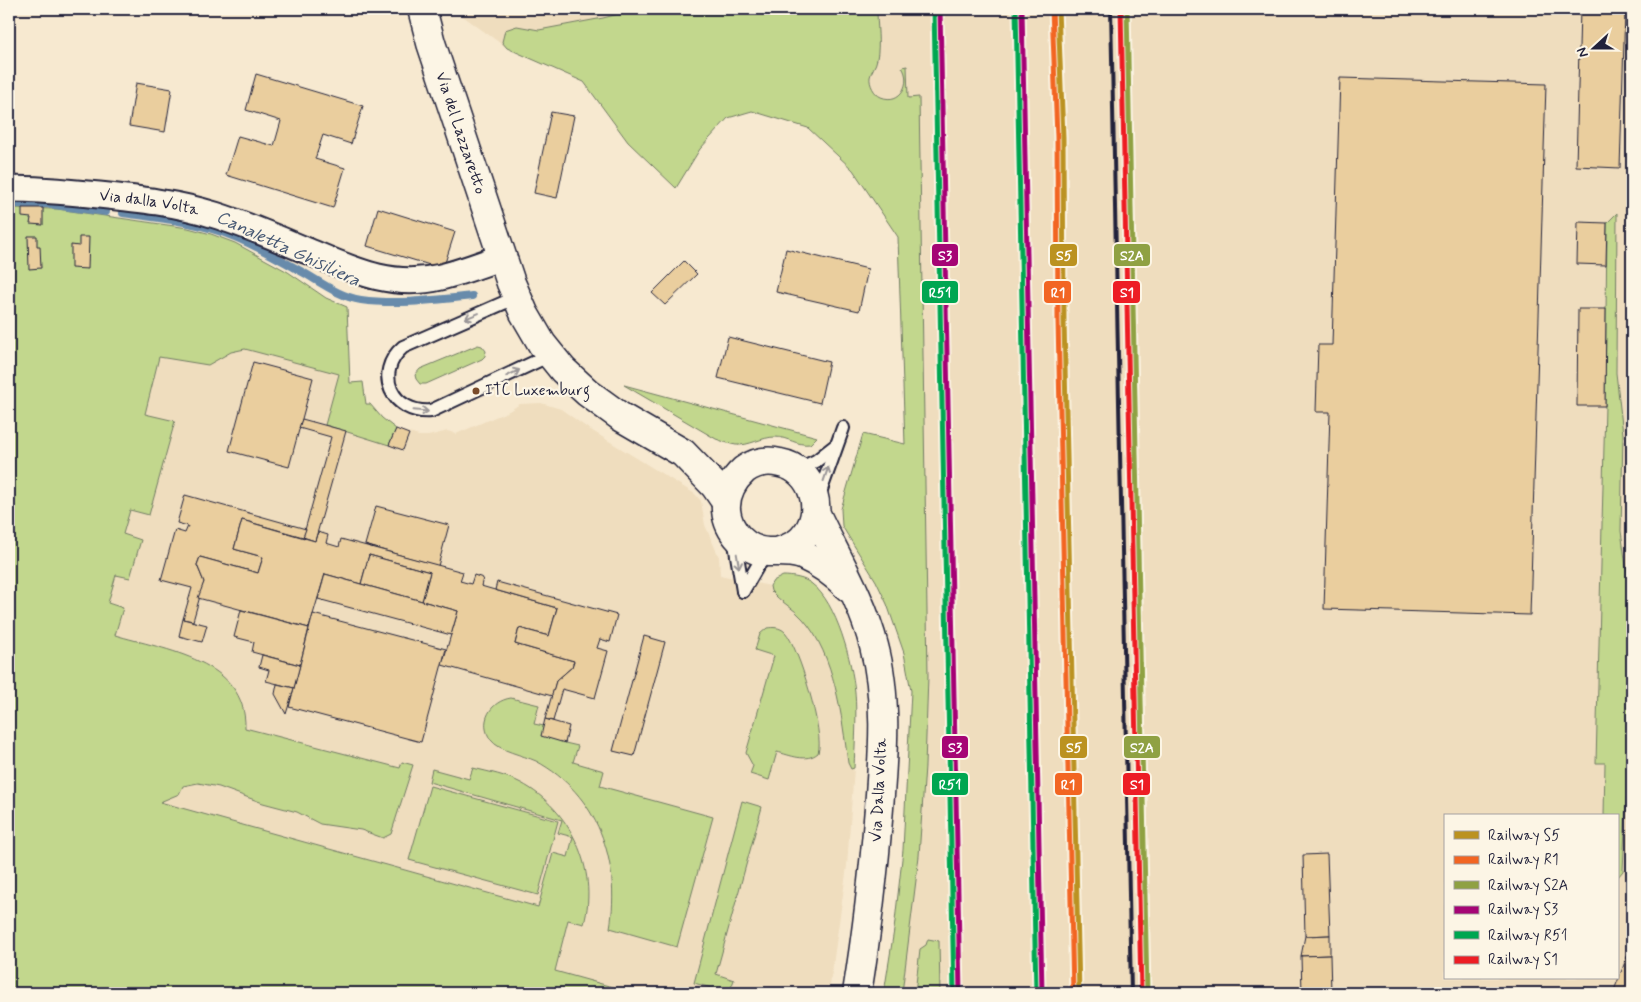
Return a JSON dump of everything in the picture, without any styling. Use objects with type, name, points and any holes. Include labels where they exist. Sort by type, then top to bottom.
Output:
[{"type":"street","name":"Via del Lazzaretto","points":[[422,9],[434,53],[502,257]]},
{"type":"street","name":"Via dalla Volta","points":[[9,189],[75,192],[159,202],[214,215],[260,231],[365,275],[392,280],[440,278],[502,257]]},
{"type":"street","points":[[502,257],[517,297],[534,330],[550,355],[575,383],[601,404],[683,453],[715,486],[726,502]]},
{"type":"street","points":[[683,453],[748,467]]},
{"type":"street","points":[[732,530],[727,517],[726,502],[729,488],[737,476],[748,467],[760,462],[773,461],[797,470]]},
{"type":"street","name":"Via Dalla Volta","points":[[797,470],[811,486],[816,509],[868,628],[877,661],[882,702],[880,788],[872,890],[857,993]]},
{"type":"street","points":[[775,552],[793,546],[804,538],[811,526],[816,509]]},
{"type":"street","name":"Via Dalla Volta","points":[[732,530],[740,540],[751,547],[775,552],[793,552],[810,559],[833,574],[852,590]]},
{"type":"lane","points":[[517,297],[403,347],[394,356],[389,369],[388,377],[392,393],[397,400],[410,409],[431,411],[550,355]]},
{"type":"lane","points":[[816,509],[836,444],[843,428]]},
{"type":"lane","points":[[797,470],[816,461],[836,444]]},
{"type":"lane","points":[[732,530],[743,591],[757,567],[775,552]]},
{"type":"shaded area","points":[[453,9],[1632,9],[1632,993],[884,993],[894,930],[903,850],[911,691],[904,653],[895,623],[876,581],[842,526],[841,509],[863,434],[905,444],[898,237],[853,170],[808,128],[752,111],[728,118],[700,149],[676,188],[628,142],[584,82],[507,48]]},
{"type":"shaded area","points":[[142,222],[188,228],[235,243],[288,272],[326,298],[347,307],[350,383],[363,382],[366,404],[370,404],[382,418],[396,429],[419,436],[428,436],[448,431],[456,434],[509,411],[520,404],[541,403],[561,409],[586,427],[695,494],[701,501],[705,525],[719,557],[720,575],[770,586],[778,578],[788,576],[810,582],[816,587],[833,613],[843,638],[851,666],[855,706],[854,768],[847,866],[829,993],[606,993],[53,843]]},
{"type":"green space","points":[[638,9],[877,9],[878,47],[870,83],[876,94],[888,99],[894,98],[903,91],[906,79],[902,67],[907,66],[908,98],[919,97],[928,676],[919,856],[902,993],[884,993],[894,930],[903,850],[911,691],[904,653],[887,604],[876,581],[842,526],[841,509],[863,434],[905,444],[898,237],[853,170],[808,128],[752,111],[728,118],[700,149],[676,188],[628,142],[584,82],[507,48],[502,42],[505,30],[517,26],[539,30],[603,18]]},
{"type":"green space","points":[[9,208],[57,209],[188,228],[235,243],[288,272],[326,298],[347,307],[350,383],[363,382],[366,404],[370,404],[382,418],[396,429],[389,445],[325,425],[339,374],[245,349],[231,352],[208,365],[159,357],[145,414],[175,421],[149,515],[130,510],[123,534],[141,540],[130,578],[116,575],[108,603],[123,608],[115,635],[179,653],[200,662],[218,673],[233,687],[242,705],[245,728],[400,768],[402,762],[413,765],[391,834],[383,838],[361,830],[320,824],[297,812],[263,803],[219,787],[198,783],[183,786],[179,794],[160,802],[538,907],[553,853],[568,857],[573,837],[584,862],[588,903],[584,924],[568,920],[555,971],[634,993],[9,993]]},
{"type":"green space","points":[[1617,213],[1616,373],[1623,434],[1621,531],[1629,587],[1632,592],[1632,680],[1623,871],[1618,877],[1618,814],[1604,814],[1605,763],[1596,763],[1605,406],[1607,223]]},
{"type":"green space","points":[[478,345],[482,346],[486,351],[482,359],[426,384],[420,384],[416,379],[415,375],[420,369]]},
{"type":"green space","points":[[624,385],[817,437],[810,444],[801,444],[775,437],[741,445],[731,444],[716,439]]},
{"type":"green space","points":[[783,576],[806,580],[812,584],[829,605],[842,634],[851,665],[855,692],[854,768],[851,769],[848,763],[840,707],[830,668],[823,650],[803,619],[771,591],[770,586],[773,581]]},
{"type":"green space","points":[[767,628],[781,629],[791,641],[809,691],[818,729],[819,743],[818,753],[813,756],[803,758],[777,752],[769,780],[750,774],[753,766],[746,753],[774,656],[755,650],[760,634]]},
{"type":"green space","points":[[511,698],[539,705],[534,724],[544,726],[565,743],[578,746],[573,762],[604,771],[600,786],[713,817],[677,947],[610,928],[613,903],[608,855],[590,811],[575,792],[557,775],[536,761],[495,744],[487,733],[486,720],[492,708],[497,703]]},
{"type":"green space","points":[[473,768],[509,778],[538,794],[554,808],[566,825],[573,837],[558,833],[562,820],[429,782],[432,769],[469,779]]},
{"type":"green space","points":[[430,786],[558,821],[538,895],[409,860]]},
{"type":"green space","points":[[742,801],[762,807],[716,974],[734,980],[729,993],[694,983]]},
{"type":"green space","points":[[928,939],[939,941],[940,993],[915,993],[920,949],[926,945]]},
{"type":"building","points":[[1580,9],[1625,9],[1620,168],[1576,166]]},
{"type":"building","points":[[256,74],[363,106],[351,144],[323,135],[315,159],[345,168],[333,208],[226,175],[238,136],[274,146],[281,121],[246,110]]},
{"type":"building","points":[[1340,78],[1546,84],[1530,615],[1324,609],[1330,412],[1316,412],[1318,345],[1332,345]]},
{"type":"building","points":[[136,83],[172,89],[165,132],[129,126]]},
{"type":"building","points":[[551,112],[574,116],[557,198],[534,193]]},
{"type":"building","points":[[22,208],[43,208],[43,225],[30,224],[31,218],[22,217]]},
{"type":"building","points":[[378,208],[455,232],[443,269],[367,246]]},
{"type":"building","points":[[1578,222],[1607,223],[1606,265],[1577,264]]},
{"type":"building","points":[[28,236],[37,236],[37,246],[40,246],[41,268],[29,269]]},
{"type":"building","points":[[79,237],[89,237],[88,269],[71,268],[71,245],[79,246]]},
{"type":"building","points":[[786,249],[868,269],[859,311],[776,292]]},
{"type":"building","points":[[684,261],[697,274],[665,305],[652,293]]},
{"type":"building","points":[[1578,309],[1606,309],[1605,406],[1577,406]]},
{"type":"building","points":[[728,337],[829,362],[820,403],[718,378]]},
{"type":"building","points":[[253,362],[313,378],[289,467],[229,451]]},
{"type":"building","points":[[302,419],[346,431],[315,541],[303,537],[331,437],[299,428]]},
{"type":"building","points":[[396,429],[409,434],[403,450],[389,445]]},
{"type":"building","points":[[185,495],[306,529],[303,537],[242,520],[234,549],[263,557],[258,573],[200,557],[197,565],[204,582],[193,621],[183,619],[192,588],[161,580],[175,530],[185,533],[188,526],[177,523]]},
{"type":"building","points":[[376,506],[449,525],[438,566],[365,545]]},
{"type":"building","points":[[242,520],[315,541],[318,532],[328,535],[326,543],[339,547],[341,539],[463,572],[460,581],[471,584],[474,575],[483,578],[481,586],[557,608],[549,636],[519,628],[515,644],[574,661],[572,667],[556,681],[552,696],[442,665],[458,611],[422,601],[430,572],[369,555],[361,584],[325,574],[309,628],[198,598],[204,582],[197,565],[200,557],[258,573],[263,557],[234,549]]},
{"type":"building","points":[[369,555],[430,572],[422,601],[361,584]]},
{"type":"building","points":[[325,574],[458,611],[451,635],[318,599]]},
{"type":"building","points":[[497,582],[617,615],[610,642],[600,639],[597,648],[608,651],[595,698],[562,689],[553,721],[545,719],[556,681],[572,667],[574,661],[515,644],[519,628],[549,636],[557,608],[495,590]]},
{"type":"building","points":[[241,610],[309,628],[300,665],[252,652],[254,642],[234,637]]},
{"type":"building","points":[[313,614],[446,649],[421,742],[289,707]]},
{"type":"building","points":[[183,619],[207,625],[202,642],[179,636]]},
{"type":"building","points":[[644,636],[665,642],[634,756],[613,751]]},
{"type":"building","points":[[262,655],[300,665],[294,688],[266,681],[269,670],[259,667]]},
{"type":"building","points":[[277,684],[294,688],[286,714],[275,694]]},
{"type":"building","points":[[545,719],[569,726],[565,743],[541,736]]},
{"type":"building","points":[[1327,854],[1330,935],[1305,936],[1303,855]]},
{"type":"building","points":[[1330,935],[1330,955],[1301,956],[1305,936]]},
{"type":"building","points":[[1630,949],[1632,949],[1632,993],[1613,993]]},
{"type":"building","points":[[1330,955],[1331,993],[1302,993],[1301,956]]},
{"type":"waterway","name":"Canaletta Ghisiliera","points":[[9,204],[47,204],[106,212]]},
{"type":"waterway","name":"Canaletta Ghisiliera","points":[[123,213],[180,221],[221,232],[262,250],[332,290],[361,300],[402,302],[472,296]]},
{"type":"railway","points":[[1111,9],[1131,993]]},
{"type":"rail line","name":"R51","points":[[934,9],[954,993]]},
{"type":"rail line","name":"S3","points":[[940,9],[960,993]]},
{"type":"rail line","name":"R51","points":[[1016,9],[1036,993]]},
{"type":"rail line","name":"S3","points":[[1022,9],[1042,993]]},
{"type":"rail line","name":"R1","points":[[1052,9],[1057,137],[1058,321],[1073,993]]},
{"type":"rail line","name":"S5","points":[[1058,9],[1063,137],[1064,321],[1079,993]]},
{"type":"rail line","name":"S1","points":[[1121,9],[1141,993]]},
{"type":"rail line","name":"S2A","points":[[1127,9],[1147,993]]},
{"type":"place","name":"ITC Luxemburg","points":[[476,391]]}]
